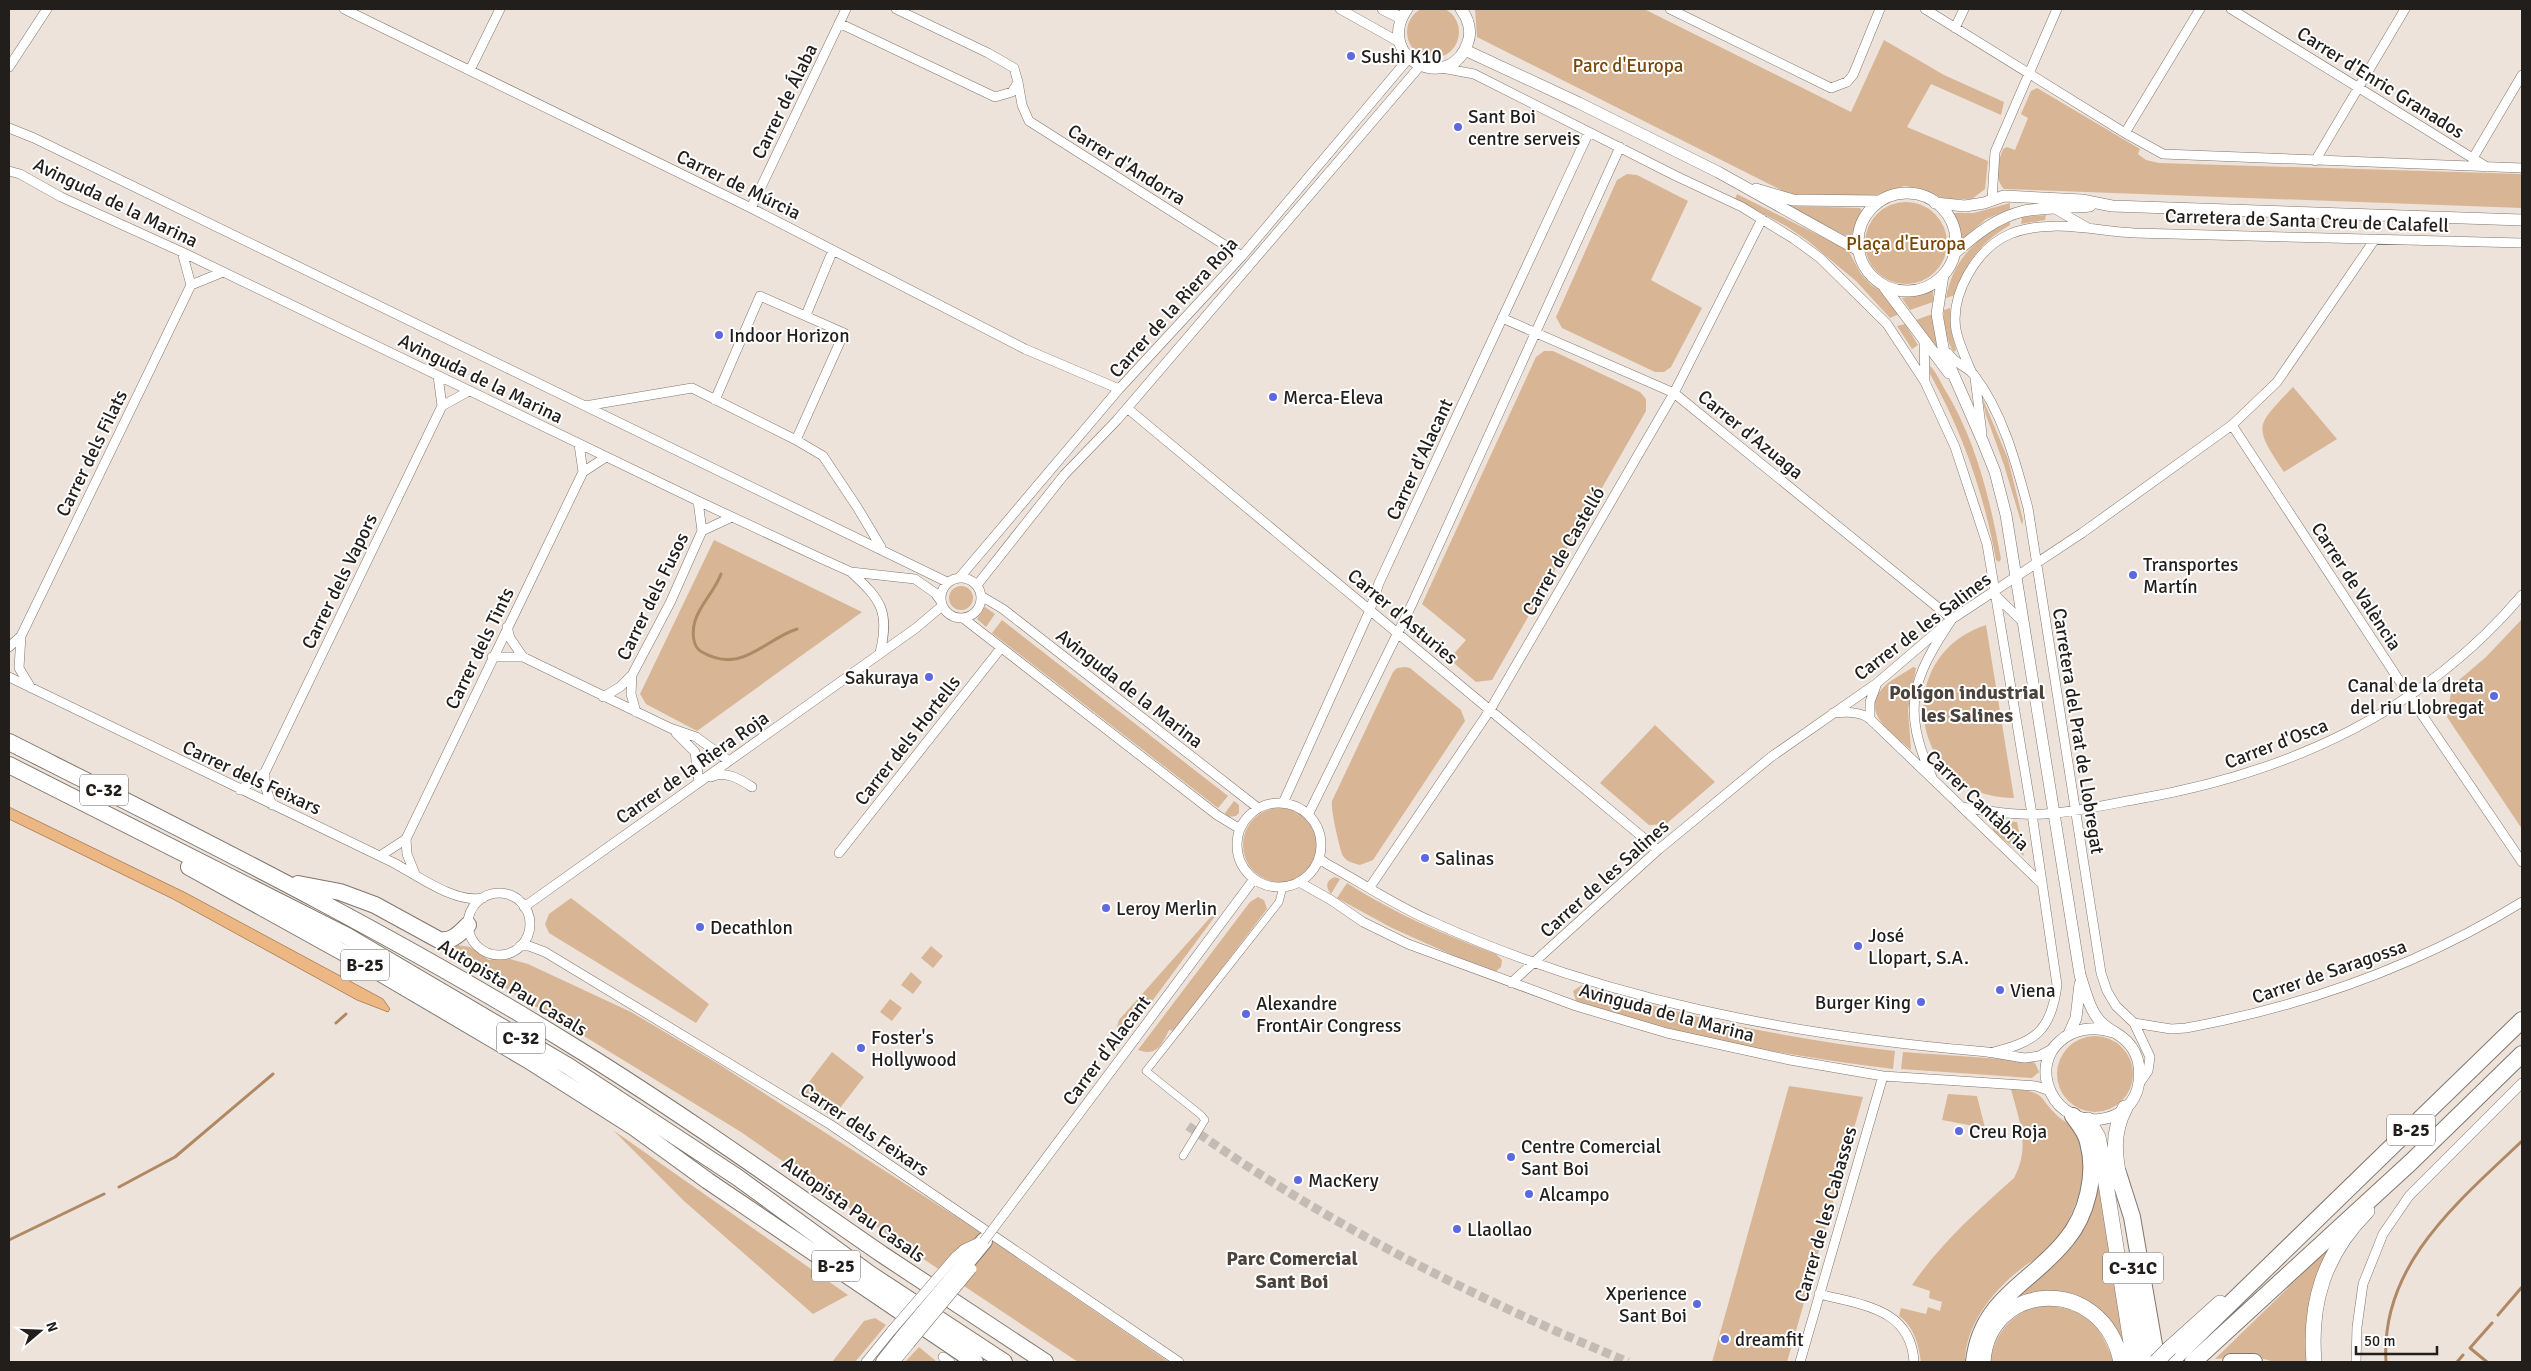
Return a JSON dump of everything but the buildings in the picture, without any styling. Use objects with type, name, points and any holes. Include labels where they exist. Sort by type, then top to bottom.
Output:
[{"type":"highway","name":"Autopista Pau Casals","points":[[9,742],[286,882],[399,943],[581,1051],[739,1153],[883,1254],[1045,1362]]},
{"type":"highway","name":"Autopista Pau Casals","points":[[9,765],[347,936],[568,1066],[737,1177],[870,1274],[1004,1362]]},
{"type":"highway","name":"B-25","points":[[9,771],[129,833],[382,974],[528,1060],[635,1128],[960,1359]]},
{"type":"highway","points":[[286,882],[340,892],[375,905],[439,940],[446,941],[452,939],[468,925]]},
{"type":"highway","name":"B-25","points":[[2165,1359],[2298,1238],[2522,1020]]},
{"type":"highway","name":"B-25","points":[[2194,1362],[2411,1162],[2522,1054]]},
{"type":"highway","name":"C-31C","points":[[2125,1108],[2116,1126],[2114,1136],[2118,1173],[2148,1362]]},
{"type":"highway","points":[[1974,1362],[1981,1332],[1999,1302],[2067,1240],[2078,1222],[2091,1180],[2088,1142],[2081,1118]]},
{"type":"highway","name":"C-31C","points":[[2081,1118],[2098,1137],[2134,1362]]},
{"type":"highway","points":[[2314,1362],[2314,1313],[2323,1278],[2337,1248],[2358,1220],[2411,1162]]},
{"type":"highway","points":[[2118,1173],[2132,1217],[2165,1359]]},
{"type":"highway","points":[[884,1362],[984,1241]]},
{"type":"highway","points":[[1984,1362],[1990,1336],[2007,1314],[2029,1302],[2048,1298],[2077,1302],[2101,1318],[2109,1329],[2122,1362]]},
{"type":"highway","points":[[2231,1362],[2254,1362]]},
{"type":"street","points":[[9,67],[47,9]]},
{"type":"street","name":"Carrer de Múrcia","points":[[344,9],[751,208],[1025,349],[1120,389]]},
{"type":"street","points":[[470,70],[500,9]]},
{"type":"street","name":"Carrer de Álaba","points":[[751,208],[846,9]]},
{"type":"street","name":"Carrer d'Andorra","points":[[896,9],[988,53],[1014,68],[1022,104],[1029,121],[1242,256]]},
{"type":"street","points":[[1340,9],[1399,42]]},
{"type":"street","points":[[1383,9],[1404,13],[1398,30],[1399,42],[1409,58],[1420,66],[1474,74],[1742,206],[1820,258],[1887,324],[1925,382],[1955,447],[1987,544],[2042,884]]},
{"type":"street","points":[[1442,68],[1454,63],[1466,50],[1470,29],[1460,9]]},
{"type":"street","points":[[1670,9],[1831,88],[1847,82],[1853,74],[1880,9]]},
{"type":"street","points":[[1925,9],[2125,133],[2163,154],[2522,168]]},
{"type":"street","points":[[1955,28],[1964,9]]},
{"type":"street","points":[[1992,200],[1994,152],[2057,9]]},
{"type":"street","points":[[2125,133],[2200,9]]},
{"type":"street","name":"Carrer d'Enric Granados","points":[[2231,9],[2488,167]]},
{"type":"street","points":[[2315,161],[2405,9]]},
{"type":"street","points":[[839,23],[995,97],[1012,92],[1018,82]]},
{"type":"street","points":[[1466,50],[1579,102],[1740,184],[1770,203],[1858,250]]},
{"type":"street","name":"Carrer de la Riera Roja","points":[[960,577],[1120,389],[1242,256],[1409,58]]},
{"type":"street","name":"Carrer de la Riera Roja","points":[[977,585],[1064,475],[1127,408],[1420,66]]},
{"type":"street","points":[[2473,158],[2522,75]]},
{"type":"street","name":"Avinguda de la Marina","points":[[9,128],[34,138],[584,406],[881,548],[947,582]]},
{"type":"street","name":"Carrer d'Alacant","points":[[1283,803],[1370,610],[1379,583],[1589,132]]},
{"type":"street","points":[[1308,815],[1397,633],[1620,147]]},
{"type":"street","name":"Avinguda de la Marina","points":[[9,171],[20,174],[61,197],[182,252],[606,457],[851,572],[915,579],[935,594],[941,603]]},
{"type":"street","points":[[1740,184],[1793,200],[1880,201]]},
{"type":"street","points":[[1954,380],[1894,298],[1865,268],[1858,250],[1858,234],[1868,212],[1880,201],[1897,194],[1910,193],[1924,196],[1935,202],[1946,214],[1953,227],[1955,252],[1944,275],[1938,314],[1942,344],[1954,380],[1995,472],[2006,515],[2080,975],[2088,1001],[2099,1021],[2124,1038],[2138,1059],[2139,1084],[2134,1097],[2125,1108],[2112,1117],[2081,1118],[2059,1106],[2050,1091],[2047,1068],[2055,1047],[2069,1034],[2076,1018],[2080,975]]},
{"type":"street","name":"Carretera de Santa Creu de Calafell","points":[[1935,202],[1965,206],[2004,196],[2082,200],[2106,205]]},
{"type":"street","name":"Carretera de Santa Creu de Calafell","points":[[1955,252],[1976,234],[2005,218],[2023,212],[2106,205],[2522,220]]},
{"type":"street","name":"Carretera de Santa Creu de Calafell","points":[[2058,210],[2091,229]]},
{"type":"street","name":"Carrer de Castelló","points":[[1370,887],[1490,710],[1674,393],[1762,219]]},
{"type":"street","name":"Carretera de Santa Creu de Calafell","points":[[1973,374],[1959,342],[1956,320],[1962,291],[1976,262],[1996,243],[2008,235],[2027,229],[2046,227],[2131,233],[2522,243]]},
{"type":"street","name":"Carrer de les Salines","points":[[1512,983],[1658,850],[1771,757],[1830,713],[1877,683],[1952,619],[1996,594],[2036,562],[2232,426],[2277,382],[2375,239]]},
{"type":"street","points":[[806,315],[833,250]]},
{"type":"street","points":[[182,252],[191,285],[223,272]]},
{"type":"street","points":[[1882,285],[1898,291],[1914,291],[1930,286],[1944,275]]},
{"type":"street","name":"Carrer dels Filats","points":[[9,647],[21,636],[191,285]]},
{"type":"street","points":[[715,400],[760,296],[806,315],[844,334],[796,440]]},
{"type":"street","name":"Carrer d'Azuaga","points":[[1502,318],[1674,393],[1952,619]]},
{"type":"street","points":[[1924,341],[1925,382]]},
{"type":"street","name":"Carretera del Prat de Llobregat","points":[[1942,344],[1954,362],[1973,374],[1991,403],[2015,462],[2028,508],[2104,983],[2116,1006],[2134,1023],[2150,1057],[2148,1071],[2139,1084]]},
{"type":"street","points":[[1973,374],[1983,442]]},
{"type":"street","points":[[438,376],[442,406],[469,391]]},
{"type":"street","name":"Avinguda de la Marina","points":[[584,406],[692,388],[796,440],[823,456],[857,507],[881,548]]},
{"type":"street","name":"Carrer dels Vapors","points":[[240,790],[265,772],[442,406]]},
{"type":"street","name":"Carrer d'Asturies","points":[[1127,408],[1658,850]]},
{"type":"street","name":"Carrer de València","points":[[2232,426],[2410,697],[2522,862]]},
{"type":"street","points":[[579,444],[583,472],[606,457]]},
{"type":"street","name":"Carrer dels Tints","points":[[406,839],[492,657],[583,472]]},
{"type":"street","name":"Carrer dels Fusos","points":[[604,697],[620,687],[632,674],[670,603],[702,531],[698,501]]},
{"type":"street","name":"Carrer dels Fusos","points":[[702,531],[732,517]]},
{"type":"street","points":[[851,572],[873,592],[882,611],[886,630],[880,653]]},
{"type":"street","points":[[963,618],[974,613],[978,608],[981,596],[977,585],[970,579],[960,577],[947,582],[942,590],[941,603],[947,613],[963,618],[1217,815],[1240,829]]},
{"type":"street","name":"Carretera del Prat de Llobregat","points":[[1996,594],[2024,623]]},
{"type":"street","name":"Carrer d'Osca","points":[[1962,807],[2032,814],[2055,814],[2190,790],[2267,768],[2340,736],[2410,697],[2466,654],[2522,595]]},
{"type":"street","name":"Avinguda de la Marina","points":[[981,596],[1003,609],[1258,808]]},
{"type":"street","name":"Carrer de la Riera Roja","points":[[524,907],[880,653],[941,603]]},
{"type":"street","points":[[1932,777],[1918,740],[1913,706],[1918,682],[1927,658],[1952,619]]},
{"type":"street","points":[[507,627],[510,638],[523,657]]},
{"type":"street","name":"Carrer dels Filats","points":[[21,636],[19,668],[31,688]]},
{"type":"street","name":"Carrer dels Hortells","points":[[839,853],[1001,648]]},
{"type":"street","points":[[492,657],[523,657],[670,728],[696,737],[729,761]]},
{"type":"street","name":"Carrer dels Fusos","points":[[632,674],[631,694],[636,712]]},
{"type":"street","name":"Carrer dels Feixars","points":[[9,678],[464,898],[474,900],[483,898]]},
{"type":"street","points":[[1870,719],[1870,702],[1877,683]]},
{"type":"street","name":"Carrer Cantàbria","points":[[1830,713],[1847,712],[1866,716],[1870,719],[2042,884]]},
{"type":"street","points":[[670,728],[687,742],[695,752],[699,782],[716,774],[727,775],[752,787]]},
{"type":"street","points":[[265,772],[265,786],[272,805]]},
{"type":"street","points":[[1283,803],[1297,807],[1308,815],[1320,835],[1319,858],[1311,872],[1299,882],[1284,887],[1266,885],[1254,879],[1245,870],[1238,854],[1237,841],[1240,829],[1249,815],[1258,808],[1268,804],[1283,803]]},
{"type":"street","points":[[380,856],[406,839],[407,854],[415,874]]},
{"type":"street","name":"Avinguda de la Marina","points":[[1319,858],[1431,922],[1533,963],[1630,994],[1791,1029],[2007,1056],[2034,1057],[2055,1047]]},
{"type":"street","name":"Carrer d'Alacant","points":[[984,1241],[1254,879]]},
{"type":"street","name":"Avinguda de la Marina","points":[[1299,882],[1331,900],[1363,922],[1383,932],[1576,1006],[1666,1033],[1790,1060],[1882,1076],[2036,1086],[2050,1091]]},
{"type":"street","name":"Avinguda de la Marina","points":[[1990,1053],[2018,1046],[2030,1040],[2050,1017],[2055,1003],[2057,985],[2042,884]]},
{"type":"street","points":[[1183,1156],[1205,1120],[1202,1115],[1146,1071],[1279,902],[1284,887]]},
{"type":"street","points":[[496,894],[506,894],[518,900],[524,907],[528,915],[530,927],[526,940],[520,946],[502,955],[487,953],[472,940],[468,925],[472,910],[483,898],[496,894]]},
{"type":"street","name":"Carrer de Saragossa","points":[[2134,1023],[2164,1028],[2186,1028],[2285,1006],[2388,971],[2442,946],[2522,902]]},
{"type":"street","name":"Carrer dels Feixars","points":[[520,946],[529,946],[545,952],[790,1098],[1179,1362]]},
{"type":"street","points":[[2069,1034],[2091,1027],[2113,1032]]},
{"type":"street","name":"Carrer de les Cabasses","points":[[1800,1362],[1882,1076]]},
{"type":"street","points":[[2356,1362],[2358,1307],[2363,1284],[2372,1258],[2391,1221],[2410,1196],[2522,1083]]},
{"type":"street","points":[[1819,1294],[1879,1310],[1891,1316],[1908,1338],[1914,1362]]},
{"type":"street","points":[[866,1362],[902,1338]]},
{"type":"street","points":[[895,1362],[902,1338]]},
{"type":"green space","points":[[1433,6],[1443,8],[1451,14],[1457,22],[1459,32],[1457,42],[1451,50],[1443,56],[1433,58],[1423,56],[1415,50],[1409,42],[1407,32],[1409,22],[1415,14],[1423,8]]},
{"type":"green space","name":"Parc d'Europa","points":[[1475,9],[1644,9],[1851,112],[1884,40],[1944,75],[2004,102],[2001,115],[1931,84],[1907,127],[1988,161],[1985,189],[1972,199],[1945,199],[1918,188],[1904,186],[1874,196],[1792,194],[1783,191],[1477,37]]},
{"type":"green space","points":[[2037,88],[2140,149],[2138,154],[2146,160],[2159,163],[2522,174],[2522,208],[2004,189],[1998,175],[1998,164],[2001,154],[2003,149],[2007,147],[2015,150],[2028,118],[2021,114],[2031,91]]},
{"type":"green space","points":[[1627,174],[1637,175],[1688,201],[1651,280],[1702,308],[1671,367],[1664,372],[1655,372],[1562,328],[1556,317],[1617,180]]},
{"type":"green space","points":[[1737,194],[1848,250],[1861,274],[1871,285],[1882,292],[1899,314],[1890,318],[1856,281],[1808,241],[1786,226],[1735,199]]},
{"type":"green space","name":"Plaça d'Europa","points":[[1906,202],[1922,205],[1935,214],[1944,227],[1947,243],[1944,259],[1935,272],[1922,281],[1906,284],[1890,281],[1877,272],[1868,259],[1865,243],[1868,227],[1877,214],[1890,205]]},
{"type":"green space","points":[[2010,203],[2010,209],[1986,219],[1961,240],[1952,213],[1974,213]]},
{"type":"green space","points":[[1790,207],[1860,208],[1862,211],[1850,238]]},
{"type":"green space","points":[[2046,215],[2045,220],[2021,224],[2022,217]]},
{"type":"green space","points":[[2010,221],[2010,225],[1982,246],[1975,254],[1964,273],[1955,295],[1946,298],[1954,272],[1968,251],[1987,235]]},
{"type":"green space","points":[[1933,289],[1933,302],[1910,310],[1902,298],[1919,295]]},
{"type":"green space","points":[[1950,308],[1951,330],[1956,350],[1954,352],[1947,338],[1944,321],[1944,310]]},
{"type":"green space","points":[[1932,314],[1938,350],[1916,320]]},
{"type":"green space","points":[[1905,324],[1918,345],[1912,349],[1897,326]]},
{"type":"green space","points":[[1544,351],[1553,351],[1640,392],[1646,399],[1646,411],[1492,680],[1476,682],[1449,659],[1466,640],[1422,604],[1536,357]]},
{"type":"green space","points":[[1930,366],[1936,373],[1955,408],[1973,449],[1987,492],[2001,559],[1999,562],[1996,560],[1985,511],[1971,464],[1953,419],[1930,374]]},
{"type":"green space","points":[[2293,387],[2337,439],[2284,472],[2267,445],[2263,435],[2263,427],[2265,419],[2271,411]]},
{"type":"green space","points":[[1982,397],[2008,459],[2023,520],[2022,525],[2004,465],[1986,415]]},
{"type":"green space","points":[[714,540],[862,612],[697,731],[646,704],[640,694]]},
{"type":"green space","points":[[961,586],[970,589],[973,598],[970,607],[961,610],[952,607],[949,598],[952,589]]},
{"type":"green space","points":[[985,607],[995,614],[986,627],[977,619]]},
{"type":"green space","points":[[2522,619],[2522,829],[2447,717],[2452,686],[2486,657]]},
{"type":"green space","points":[[1002,620],[1228,796],[1218,808],[992,633]]},
{"type":"green space","points":[[1986,625],[2014,798],[1979,792],[1952,775],[1934,752],[1925,724],[1925,694],[1935,666],[1955,642]]},
{"type":"green space","points":[[1913,667],[1916,668],[1908,710],[1911,750],[1882,724],[1875,708],[1876,699],[1881,690]]},
{"type":"green space","points":[[1397,668],[1410,668],[1461,710],[1465,721],[1373,860],[1360,865],[1348,861],[1343,856],[1332,811],[1332,801],[1393,672]]},
{"type":"green space","points":[[1655,725],[1715,782],[1666,824],[1649,825],[1600,783]]},
{"type":"green space","points":[[1234,801],[1239,805],[1239,813],[1236,816],[1228,817],[1225,813]]},
{"type":"green space","points":[[1280,808],[1294,811],[1306,819],[1314,831],[1317,845],[1314,859],[1306,871],[1294,879],[1280,882],[1266,879],[1254,871],[1246,859],[1243,845],[1246,831],[1254,819],[1266,811]]},
{"type":"green space","points":[[1998,820],[2017,822],[2024,856],[1994,832],[1992,826]]},
{"type":"green space","points":[[1335,877],[1340,879],[1331,894],[1327,884]]},
{"type":"green space","points":[[1347,883],[1420,923],[1496,954],[1502,960],[1501,967],[1495,972],[1481,968],[1392,928],[1337,898]]},
{"type":"green space","points":[[1258,897],[1264,900],[1267,909],[1174,1031],[1169,1030],[1158,1048],[1150,1052],[1138,1050],[1250,902]]},
{"type":"green space","points":[[571,898],[709,1004],[696,1023],[549,933],[545,924],[549,914]]},
{"type":"green space","points":[[1216,911],[1216,915],[1124,1039],[1122,1038],[1117,1027],[1119,1020]]},
{"type":"green space","points":[[426,940],[470,947],[489,960],[510,959],[528,964],[631,1012],[717,1063],[966,1223],[1169,1362],[1078,1362],[910,1250],[741,1132],[461,961],[424,942]]},
{"type":"green space","points":[[931,946],[943,956],[933,968],[921,958]]},
{"type":"green space","points":[[911,972],[922,982],[913,994],[901,985]]},
{"type":"green space","points":[[1582,985],[1621,997],[1737,1026],[1815,1040],[1895,1051],[1893,1069],[1772,1051],[1653,1025],[1576,1001],[1573,991]]},
{"type":"green space","points":[[890,999],[902,1008],[892,1021],[880,1012]]},
{"type":"green space","points":[[2095,1036],[2109,1039],[2122,1047],[2130,1060],[2133,1074],[2130,1088],[2122,1101],[2109,1109],[2095,1112],[2081,1109],[2068,1101],[2060,1088],[2057,1074],[2060,1060],[2068,1047],[2081,1039]]},
{"type":"green space","points":[[832,1052],[864,1077],[833,1117],[799,1095]]},
{"type":"green space","points":[[1903,1052],[2030,1061],[2035,1063],[2039,1072],[2032,1078],[1901,1069]]},
{"type":"green space","points":[[1789,1086],[1863,1097],[1787,1362],[1712,1362]]},
{"type":"green space","points":[[2011,1089],[2037,1094],[2060,1118],[2076,1130],[2084,1163],[2078,1198],[2074,1210],[2055,1242],[2046,1252],[2026,1265],[2004,1284],[1984,1307],[1970,1333],[1965,1362],[1921,1362],[1919,1349],[1912,1331],[1899,1316],[1901,1308],[1926,1314],[1928,1307],[1940,1311],[1942,1302],[1929,1298],[1930,1291],[1912,1285],[1947,1242],[2014,1178],[2022,1155],[2023,1144],[2020,1123]]},
{"type":"green space","points":[[1948,1094],[1977,1096],[1985,1128],[1942,1120]]},
{"type":"green space","points":[[613,1130],[848,1295],[813,1314],[684,1201]]},
{"type":"green space","points":[[2094,1154],[2128,1362],[2119,1340],[2108,1321],[2101,1312],[2084,1299],[2067,1293],[2052,1292],[2005,1304],[2059,1254]]},
{"type":"green space","points":[[2329,1248],[2309,1362],[2275,1362],[2253,1356],[2215,1359]]},
{"type":"green space","points":[[2041,1305],[2070,1310],[2089,1319],[2102,1336],[2114,1362],[1990,1362],[1992,1351],[2006,1325],[2021,1313]]},
{"type":"green space","points":[[875,1318],[886,1325],[855,1362],[832,1362],[864,1321]]},
{"type":"green space","points":[[919,1347],[937,1362],[905,1362]]},
{"type":"shaded area","points":[[9,807],[186,893],[383,999],[390,1009],[388,1012],[357,1000],[173,899],[9,819]]},
{"type":"waterway","points":[[721,574],[695,621],[693,629],[694,638],[699,650],[716,658],[729,660],[741,658],[797,629]]},
{"type":"waterway","points":[[336,1023],[346,1014]]},
{"type":"waterway","points":[[119,1187],[175,1157],[273,1074]]},
{"type":"waterway","points":[[2386,1362],[2387,1327],[2396,1295],[2410,1266],[2428,1238],[2449,1212],[2522,1141]]},
{"type":"waterway","points":[[9,1240],[104,1194]]},
{"type":"waterway","points":[[2498,1315],[2522,1287]]},
{"type":"waterway","points":[[2487,1362],[2470,1348],[2492,1323]]},
{"type":"waterway","points":[[2457,1362],[2463,1355]]},
{"type":"tunnel","points":[[1188,1126],[1293,1195],[1402,1256],[1514,1312],[1628,1362]]},
{"type":"place","name":"Sushi K10","points":[[1351,56]]},
{"type":"place","name":"Sant Boi centre serveis","points":[[1458,127]]},
{"type":"place","name":"Indoor Horizon","points":[[719,335]]},
{"type":"place","name":"Merca-Eleva","points":[[1273,397]]},
{"type":"place","name":"Transportes Martín","points":[[2133,575]]},
{"type":"place","name":"Sakuraya","points":[[929,677]]},
{"type":"place","name":"Canal de la dreta del riu Llobregat","points":[[2494,696]]},
{"type":"place","name":"Salinas","points":[[1425,858]]},
{"type":"place","name":"Leroy Merlin","points":[[1106,908]]},
{"type":"place","name":"Decathlon","points":[[700,927]]},
{"type":"place","name":"José Llopart, S.A.","points":[[1858,946]]},
{"type":"place","name":"Viena","points":[[2000,990]]},
{"type":"place","name":"Burger King","points":[[1921,1002]]},
{"type":"place","name":"Alexandre FrontAir Congress","points":[[1246,1014]]},
{"type":"place","name":"Foster's Hollywood","points":[[861,1048]]},
{"type":"place","name":"Creu Roja","points":[[1959,1131]]},
{"type":"place","name":"Centre Comercial Sant Boi","points":[[1511,1157]]},
{"type":"place","name":"MacKery","points":[[1298,1180]]},
{"type":"place","name":"Alcampo","points":[[1529,1194]]},
{"type":"place","name":"Llaollao","points":[[1457,1229]]},
{"type":"place","name":"Xperience Sant Boi","points":[[1697,1304]]},
{"type":"place","name":"dreamfit","points":[[1725,1339]]},
{"type":"district","name":"Polígon industrial les Salines","points":[[1967,704]]},
{"type":"district","name":"Parc Comercial Sant Boi","points":[[1292,1270]]}]
